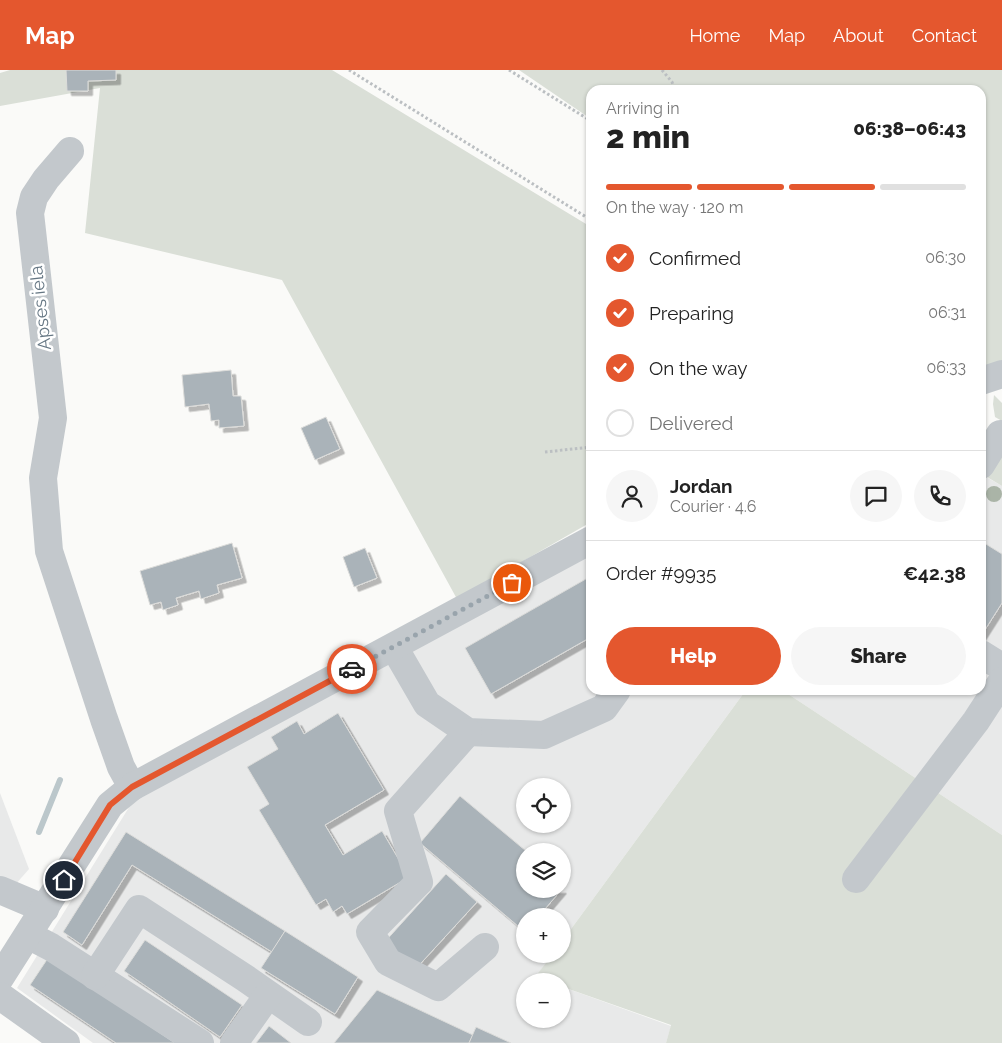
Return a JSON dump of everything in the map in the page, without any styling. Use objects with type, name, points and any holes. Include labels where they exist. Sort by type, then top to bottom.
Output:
[{"type":"street","name":"Apses iela","points":[[70,151],[46,179],[34,197],[30,213],[53,418],[43,478],[49,551],[121,767],[132,787]]},
{"type":"street","points":[[986,380],[1002,374]]},
{"type":"street","points":[[986,451],[994,430]]},
{"type":"street","points":[[0,978],[110,805],[132,787],[586,543]]},
{"type":"street","points":[[394,647],[426,704],[468,732],[544,735],[604,708],[614,695]]},
{"type":"street","points":[[986,657],[1002,666]]},
{"type":"street","points":[[856,879],[976,721],[1002,681]]},
{"type":"street","points":[[468,732],[398,811],[419,882],[370,932],[388,962],[438,987],[485,946]]},
{"type":"street","points":[[0,890],[45,909]]},
{"type":"street","points":[[95,976],[139,909],[245,978],[308,1022]]},
{"type":"street","points":[[28,935],[52,947],[200,1043]]},
{"type":"street","points":[[234,1043],[268,995]]},
{"type":"street","points":[[0,996],[66,1043]]},
{"type":"path","points":[[349,70],[586,217]]},
{"type":"path","points":[[509,70],[586,118]]},
{"type":"path","points":[[662,70],[673,85]]},
{"type":"path","points":[[545,452],[586,448]]},
{"type":"shaded area","points":[[10,70],[332,70],[586,224],[586,525],[457,599],[282,280],[85,233],[100,88],[0,106],[0,73]]},
{"type":"shaded area","points":[[519,70],[1002,70],[1002,362],[986,367],[986,85],[586,85],[586,116]]},
{"type":"shaded area","points":[[994,395],[1002,403],[1002,421],[995,417]]},
{"type":"shaded area","points":[[1002,451],[1002,486],[986,476],[986,469]]},
{"type":"shaded area","points":[[986,477],[1002,486],[1002,835],[790,695],[986,695]]},
{"type":"shaded area","points":[[586,556],[586,695],[742,695],[571,929],[571,908],[516,908],[516,963],[546,963],[539,973],[516,973],[516,1028],[571,1028],[571,990],[671,1026],[666,1043],[93,1043],[17,988],[136,796]]},
{"type":"shaded area","points":[[742,695],[790,695],[1002,835],[1002,1043],[666,1043],[671,1025],[571,990],[571,973],[538,973],[546,963],[571,963],[571,929]]},
{"type":"shaded area","points":[[0,793],[29,869],[0,902]]},
{"type":"building","points":[[66,70],[116,70],[116,80],[88,81],[88,91],[67,91]]},
{"type":"building","points":[[231,370],[233,396],[241,396],[244,426],[219,428],[219,420],[211,421],[209,404],[185,407],[182,375]]},
{"type":"building","points":[[326,417],[340,449],[315,460],[301,428]]},
{"type":"building","points":[[232,543],[242,578],[217,585],[219,593],[201,599],[199,591],[176,598],[178,605],[163,610],[161,602],[150,605],[140,571]]},
{"type":"building","points":[[986,544],[1002,554],[1002,603],[986,628]]},
{"type":"building","points":[[365,548],[377,578],[354,587],[343,557]]},
{"type":"building","points":[[586,579],[586,640],[491,694],[465,648]]},
{"type":"building","points":[[338,713],[384,790],[325,825],[343,855],[382,831],[409,877],[347,914],[342,906],[333,912],[326,899],[316,905],[259,810],[269,804],[247,767],[278,749],[271,737],[297,721],[304,734]]},
{"type":"building","points":[[460,796],[516,843],[516,898],[554,898],[546,908],[516,908],[516,924],[420,843]]},
{"type":"building","points":[[126,832],[285,931],[272,952],[132,865],[82,945],[63,932]]},
{"type":"building","points":[[446,874],[477,902],[412,973],[382,945]]},
{"type":"building","points":[[285,931],[358,977],[335,1014],[261,968]]},
{"type":"building","points":[[145,940],[242,1005],[220,1037],[124,971]]},
{"type":"building","points":[[48,958],[175,1043],[116,1043],[30,985]]},
{"type":"building","points":[[377,990],[473,1035],[469,1043],[334,1043]]},
{"type":"building","points":[[269,1026],[291,1043],[256,1043]]},
{"type":"building","points":[[476,1027],[511,1043],[469,1043]]},
{"type":"waterway","points":[[39,832],[60,780]]},
{"type":"way so far","points":[[352,669],[512,583]]},
{"type":"route","points":[[64,880],[110,805],[132,787],[352,669]]}]
